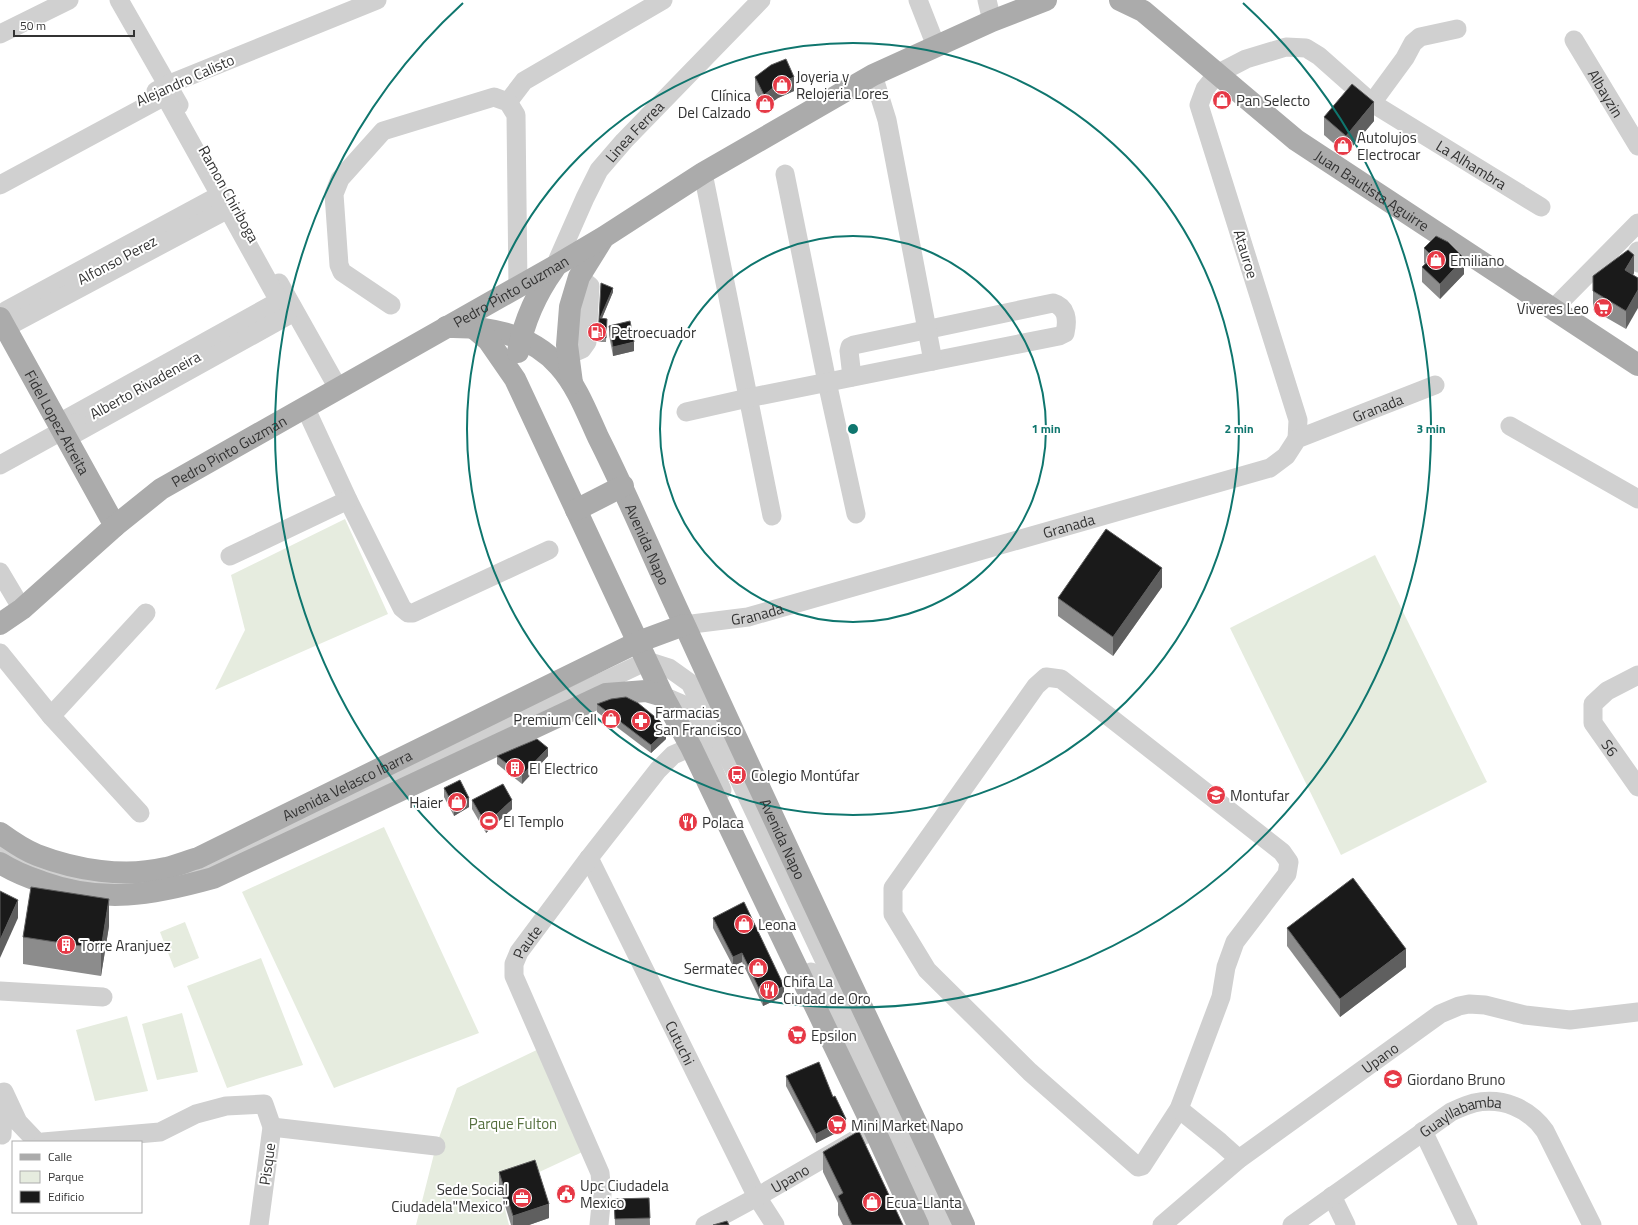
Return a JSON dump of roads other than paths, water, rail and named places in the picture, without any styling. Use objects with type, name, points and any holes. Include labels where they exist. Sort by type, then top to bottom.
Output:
[{"type":"main road","name":"Pedro Pinto Guzman","points":[[0,624],[22,609],[115,526],[161,489],[555,266],[604,237],[703,173],[873,76],[992,21],[1046,0]]},
{"type":"main road","name":"Juan Bautista Aguirre","points":[[1120,0],[1143,12],[1296,140],[1638,365]]},
{"type":"main road","points":[[572,384],[567,345],[570,307],[579,277],[604,237]]},
{"type":"main road","points":[[515,379],[520,338],[534,301],[555,266]]},
{"type":"main road","name":"Fidel Lopez Atreita","points":[[6,318],[69,427],[115,526]]},
{"type":"main road","name":"Avenida Napo","points":[[446,327],[498,331],[520,338],[541,350],[553,360],[572,384],[623,486],[684,625],[964,1225]]},
{"type":"main road","points":[[475,329],[498,351],[515,379],[642,652],[663,696],[691,747],[874,1128],[918,1225]]},
{"type":"main road","points":[[576,510],[623,486]]},
{"type":"main road","name":"Avenida Velasco Ibarra","points":[[0,833],[36,855],[73,865],[104,871],[135,872],[166,868],[198,858],[642,652],[684,625]]},
{"type":"main road","name":"Avenida Velasco Ibarra","points":[[0,863],[14,872],[64,890],[101,895],[133,895],[177,888],[213,878],[606,694],[646,691],[663,696]]},
{"type":"street","points":[[0,34],[69,0]]},
{"type":"street","name":"Ramon Chiriboga","points":[[119,0],[231,199],[289,310],[338,388]]},
{"type":"street","name":"Alejandro Calisto","points":[[0,175],[167,85],[377,0]]},
{"type":"street","points":[[508,102],[524,81],[663,0]]},
{"type":"street","name":"Linea Ferrea","points":[[555,266],[599,170],[624,141],[761,0]]},
{"type":"street","points":[[918,0],[936,46]]},
{"type":"street","points":[[987,0],[992,21]]},
{"type":"street","points":[[1372,103],[1405,58],[1413,43],[1420,37],[1457,29]]},
{"type":"street","name":"Albayzin","points":[[1574,40],[1638,146]]},
{"type":"street","name":"La Alhambra","points":[[1217,74],[1246,59],[1286,47],[1306,48],[1319,56],[1372,103],[1541,207]]},
{"type":"street","name":"Atauroe","points":[[1217,74],[1205,89],[1199,105],[1298,420],[1297,439]]},
{"type":"street","points":[[873,76],[887,120],[933,360]]},
{"type":"street","points":[[0,185],[165,96],[220,195],[6,318]]},
{"type":"street","points":[[391,305],[342,272],[339,265],[334,194],[340,178],[383,131],[494,97],[508,102],[516,115],[518,287]]},
{"type":"street","points":[[703,173],[772,516]]},
{"type":"street","points":[[785,174],[827,382],[856,514]]},
{"type":"street","name":"Alfonso Perez","points":[[6,318],[231,199]]},
{"type":"street","points":[[6,318],[228,209],[279,301],[69,427]]},
{"type":"street","points":[[1553,309],[1638,223]]},
{"type":"street","points":[[686,412],[933,360],[1059,336],[1065,333],[1066,328],[1064,310],[1060,305],[1053,303],[926,321],[850,347],[849,351],[852,377]]},
{"type":"street","name":"Alberto Rivadeneira","points":[[0,465],[289,310]]},
{"type":"street","name":"Granada","points":[[684,625],[748,617],[1270,468],[1286,456],[1297,439],[1435,385]]},
{"type":"street","points":[[305,407],[348,500],[402,608],[408,613],[413,613],[549,550]]},
{"type":"street","points":[[1510,426],[1638,499]]},
{"type":"street","points":[[230,556],[348,500]]},
{"type":"street","points":[[0,572],[22,609]]},
{"type":"street","points":[[51,716],[146,613]]},
{"type":"street","points":[[0,850],[39,870],[83,881],[121,883],[174,876],[237,854],[642,652],[669,668],[690,683],[740,782],[949,1225]]},
{"type":"street","points":[[0,653],[51,716],[140,813]]},
{"type":"street","name":"S6","points":[[1638,675],[1607,691],[1593,704],[1593,723],[1638,787]]},
{"type":"street","points":[[1046,677],[1060,679],[1282,852],[1289,862],[1287,874],[1235,942],[1226,967],[1220,997],[1179,1109],[1144,1164],[1138,1167],[1030,1072],[927,970],[893,914],[893,888],[1036,686],[1046,677]]},
{"type":"street","points":[[663,696],[684,705],[688,709],[723,792],[888,1130],[932,1225]]},
{"type":"street","name":"Paute","points":[[599,1225],[602,1194],[600,1173],[514,976],[514,964],[519,952],[589,858],[658,770],[673,756],[691,747]]},
{"type":"street","name":"Cutuchi","points":[[589,858],[757,1197],[775,1225]]},
{"type":"street","points":[[0,992],[102,997]]},
{"type":"street","name":"Upano","points":[[1162,1225],[1239,1159],[1440,1014],[1459,1006],[1469,1004],[1525,1015],[1570,1020],[1638,1012]]},
{"type":"street","points":[[0,1134],[2,1135],[4,1092],[18,1122],[36,1141]]},
{"type":"street","name":"Guayllabamba","points":[[1292,1225],[1450,1112],[1473,1103],[1492,1101],[1525,1110],[1537,1120],[1545,1131],[1592,1225]]},
{"type":"street","name":"Pisque","points":[[55,1141],[160,1132],[196,1114],[226,1106],[264,1104],[272,1127],[259,1225]]},
{"type":"street","points":[[1179,1109],[1239,1159]]},
{"type":"street","points":[[272,1127],[436,1146]]},
{"type":"street","name":"Upano","points":[[705,1225],[757,1197],[874,1128]]},
{"type":"street","points":[[1423,1131],[1468,1225]]},
{"type":"street","points":[[1332,1196],[1346,1225]]},
{"type":"place","name":"Joyeria y Relojeria Lores","points":[[782,85]]},
{"type":"place","name":"Pan Selecto","points":[[1222,100]]},
{"type":"place","name":"Clínica Del Calzado","points":[[765,104]]},
{"type":"place","name":"Autolujos Electrocar","points":[[1343,146]]},
{"type":"place","name":"Emiliano","points":[[1436,260]]},
{"type":"place","name":"Viveres Leo","points":[[1603,308]]},
{"type":"place","name":"Petroecuador","points":[[597,332]]},
{"type":"place","name":"Premium Cell","points":[[611,719]]},
{"type":"place","name":"Farmacias San Francisco","points":[[641,721]]},
{"type":"place","name":"El Electrico","points":[[515,768]]},
{"type":"place","name":"Colegio Montúfar","points":[[737,775]]},
{"type":"place","name":"Montufar","points":[[1216,795]]},
{"type":"place","name":"Haier","points":[[457,802]]},
{"type":"place","name":"El Templo","points":[[489,821]]},
{"type":"place","name":"Polaca","points":[[688,822]]},
{"type":"place","name":"Leona","points":[[744,924]]},
{"type":"place","name":"Torre Aranjuez","points":[[66,945]]},
{"type":"place","name":"Sermatec","points":[[758,968]]},
{"type":"place","name":"Chifa La Ciudad de Oro","points":[[769,990]]},
{"type":"place","name":"Epsilon","points":[[797,1035]]},
{"type":"place","name":"Giordano Bruno","points":[[1393,1079]]},
{"type":"place","name":"Mini Market Napo","points":[[837,1125]]},
{"type":"place","name":"Upc Ciudadela Mexico","points":[[566,1194]]},
{"type":"place","name":"Sede Social Ciudadela\"Mexico\"","points":[[522,1198]]},
{"type":"place","name":"Ecua-Llanta","points":[[872,1202]]},
{"type":"park label","name":"Parque Fulton","points":[[513,1123]]}]
